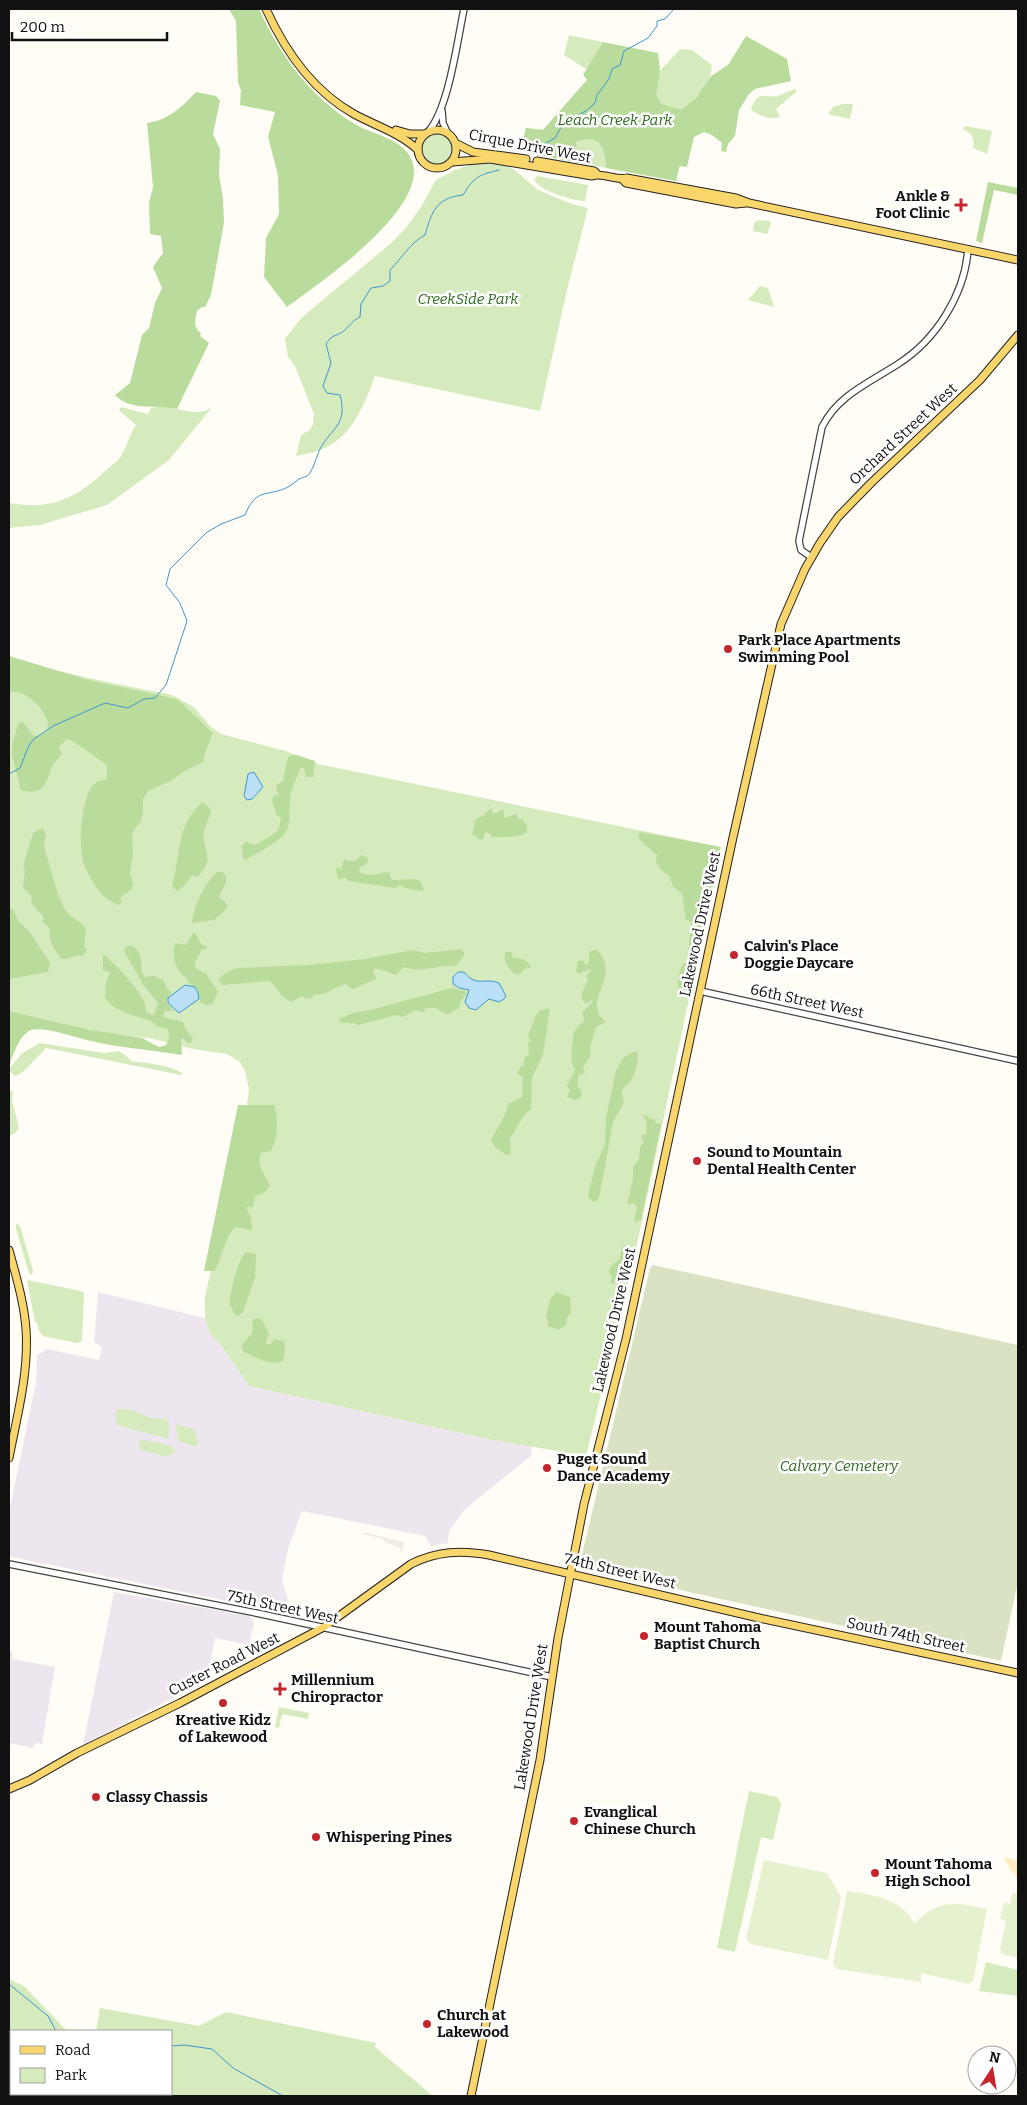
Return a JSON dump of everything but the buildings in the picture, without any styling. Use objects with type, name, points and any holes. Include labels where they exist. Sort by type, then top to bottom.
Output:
[{"type":"main road","points":[[266,9],[288,49],[318,86],[352,113],[405,138],[418,150]]},
{"type":"main road","points":[[270,9],[294,51],[320,82],[334,94],[354,109],[388,127],[410,134],[426,133],[437,129],[447,132],[456,144],[456,154],[452,162],[442,168],[430,167],[420,158],[418,150],[420,141],[426,133]]},
{"type":"main road","name":"Cirque Drive West","points":[[456,144],[473,152],[508,155],[594,171],[597,174],[622,179],[627,178],[736,198],[749,203],[1018,260]]},
{"type":"main road","name":"Cirque Drive West","points":[[452,162],[490,159],[592,176],[597,174]]},
{"type":"main road","name":"Orchard Street West","points":[[811,557],[838,517],[861,492],[980,380],[1018,335]]},
{"type":"main road","name":"Lakewood Drive West","points":[[471,2096],[538,1769],[570,1574],[592,1464],[628,1330],[774,652],[786,609],[811,557]]},
{"type":"main road","points":[[9,1250],[23,1306],[26,1341],[24,1379],[9,1458]]},
{"type":"main road","name":"74th Street West","points":[[445,1552],[477,1553],[789,1624]]},
{"type":"main road","name":"Custer Road West","points":[[9,1789],[30,1780],[77,1753],[324,1628],[409,1566],[422,1559],[445,1552]]},
{"type":"main road","name":"South 74th Street","points":[[789,1624],[1018,1673]]},
{"type":"street","points":[[426,133],[434,125],[442,109],[464,9]]},
{"type":"street","points":[[442,109],[443,123],[447,132]]},
{"type":"street","points":[[811,557],[802,550],[799,541],[822,427],[832,410],[843,399],[904,360],[929,338],[942,321],[956,295],[964,274],[968,249]]},
{"type":"street","name":"66th Street West","points":[[700,990],[1018,1061]]},
{"type":"street","name":"75th Street West","points":[[9,1564],[552,1676]]},
{"type":"shaded area","points":[[98,1292],[205,1318],[210,1334],[221,1345],[249,1386],[488,1439],[531,1446],[532,1455],[464,1510],[449,1531],[448,1543],[431,1546],[425,1536],[302,1511],[288,1549],[282,1579],[288,1600],[287,1613],[9,1556],[9,1513],[36,1382],[37,1355],[47,1349],[99,1360],[102,1347],[94,1342]]},
{"type":"shaded area","points":[[363,1532],[404,1542],[402,1553],[400,1552],[401,1548],[389,1544],[380,1538],[362,1534]]},
{"type":"shaded area","points":[[114,1592],[250,1616],[254,1623],[249,1645],[215,1638],[207,1680],[83,1745]]},
{"type":"shaded area","points":[[9,1651],[13,1652],[12,1659],[55,1667],[42,1744],[35,1743],[33,1748],[9,1743]]},
{"type":"green space","points":[[229,9],[259,9],[277,43],[310,88],[355,124],[388,138],[400,146],[405,150],[414,169],[409,191],[395,214],[374,237],[350,259],[287,307],[264,277],[266,238],[279,214],[278,175],[268,137],[275,112],[240,105],[241,91],[238,82],[236,21]]},
{"type":"green space","name":"Leach Creek Park","points":[[569,35],[603,42],[614,49],[653,56],[660,71],[680,49],[692,50],[712,65],[709,78],[702,90],[682,111],[678,110],[680,166],[676,181],[528,153],[521,148],[526,128],[543,130],[587,80],[589,65],[586,69],[564,55]]},
{"type":"green space","name":"Leach Creek Park","points":[[746,36],[787,59],[791,81],[755,89],[749,94],[739,110],[735,136],[728,144],[726,152],[721,151],[722,143],[712,135],[704,132],[694,137],[687,167],[679,166],[676,181],[606,168],[603,148],[596,141],[590,139],[576,142],[578,163],[528,153],[521,148],[526,128],[543,130],[587,80],[583,75],[603,42],[658,53],[660,71],[656,95],[661,104],[681,110],[696,98],[711,76],[728,65]]},
{"type":"green space","points":[[796,89],[796,92],[776,109],[780,117],[764,117],[751,109],[759,97],[778,96]]},
{"type":"green space","points":[[196,92],[216,96],[220,101],[213,134],[220,149],[219,175],[224,223],[211,295],[205,307],[197,311],[195,320],[196,326],[201,333],[200,336],[209,343],[177,409],[136,406],[121,400],[115,395],[130,383],[142,335],[149,328],[155,303],[162,288],[153,267],[163,253],[161,236],[150,234],[149,203],[153,187],[147,123],[168,116]]},
{"type":"green space","points":[[853,104],[850,119],[828,114],[833,107]]},
{"type":"green space","points":[[965,126],[992,131],[987,154],[973,148],[973,138],[971,134],[963,129]]},
{"type":"green space","points":[[437,134],[443,135],[451,143],[451,155],[443,163],[437,164],[431,163],[423,155],[422,149],[423,143],[431,135]]},
{"type":"green space","name":"CreekSide Park","points":[[476,163],[506,165],[538,190],[572,204],[588,208],[567,290],[540,411],[375,376],[362,408],[342,437],[319,450],[296,456],[301,435],[310,430],[314,414],[295,366],[288,357],[285,339],[301,318],[389,245],[405,229],[421,207],[436,180],[455,170]]},
{"type":"green space","points":[[537,176],[588,185],[585,201],[565,197],[543,188],[534,180]]},
{"type":"green space","points":[[988,182],[1018,188],[1018,195],[994,190],[982,243],[976,241]]},
{"type":"green space","points":[[758,220],[770,221],[771,224],[767,234],[753,231],[754,223]]},
{"type":"green space","points":[[760,286],[768,288],[774,307],[748,300]]},
{"type":"green space","points":[[165,406],[196,412],[213,406],[169,460],[107,505],[40,525],[9,528],[9,503],[37,505],[61,501],[82,490],[118,460],[136,425],[119,410],[121,407],[148,414],[151,408]]},
{"type":"green space","points":[[9,656],[92,681],[177,699],[213,733],[203,762],[148,791],[143,799],[141,821],[132,833],[133,856],[130,872],[133,883],[132,889],[121,897],[121,903],[117,905],[99,891],[85,867],[81,849],[83,813],[86,801],[93,785],[107,779],[107,765],[73,741],[67,739],[59,747],[62,754],[53,765],[42,787],[35,791],[21,790],[12,755],[12,745],[18,725],[23,722],[34,736],[44,734],[48,728],[47,720],[36,703],[18,692],[9,692]]},
{"type":"green space","points":[[42,667],[172,695],[194,707],[210,726],[221,734],[286,751],[318,764],[721,847],[633,1263],[586,1456],[488,1439],[249,1386],[221,1345],[210,1334],[205,1318],[205,1297],[249,1089],[245,1071],[240,1062],[227,1054],[193,1049],[150,1038],[109,1034],[9,1011],[9,672]]},
{"type":"green space","points":[[297,755],[315,761],[313,777],[306,777],[304,768],[300,768],[291,795],[287,830],[275,842],[245,860],[243,858],[242,846],[246,842],[254,845],[274,834],[279,829],[281,818],[276,814],[272,800],[275,795],[279,795],[276,789],[277,785],[283,781],[289,756]]},
{"type":"green space","points":[[203,802],[211,809],[204,832],[207,855],[206,865],[197,877],[192,875],[184,886],[177,891],[172,886],[181,840],[188,820],[194,810]]},
{"type":"green space","points":[[491,808],[494,814],[503,809],[505,818],[516,814],[527,826],[527,832],[515,836],[492,837],[489,833],[485,832],[484,838],[480,840],[472,834],[476,819],[483,816]]},
{"type":"green space","points":[[43,828],[46,835],[44,842],[45,851],[59,897],[66,911],[86,929],[84,946],[87,950],[84,955],[61,959],[51,941],[50,928],[42,922],[44,918],[32,903],[33,897],[23,888],[25,870],[23,866],[33,833]]},
{"type":"green space","points":[[640,832],[720,847],[688,990],[681,998],[678,997],[678,981],[683,964],[686,963],[689,956],[690,921],[686,920],[682,894],[673,886],[669,875],[661,870],[656,862],[657,855],[638,838]]},
{"type":"green space","points":[[361,855],[368,858],[367,864],[360,867],[359,872],[371,875],[389,872],[392,880],[415,879],[421,882],[424,890],[405,888],[400,885],[395,888],[349,881],[344,877],[338,879],[336,869],[338,867],[341,870],[344,859],[354,861]]},
{"type":"green space","points":[[217,872],[222,872],[226,876],[226,882],[219,897],[227,904],[227,908],[214,920],[192,923],[200,895]]},
{"type":"green space","points":[[9,908],[13,909],[18,921],[29,931],[50,963],[48,972],[9,979]]},
{"type":"green space","points":[[193,933],[196,934],[201,944],[207,947],[202,949],[195,962],[195,966],[206,974],[218,991],[213,1003],[207,1005],[201,1003],[197,988],[188,983],[188,980],[180,972],[174,959],[175,943],[186,945]]},
{"type":"green space","points":[[131,945],[140,954],[142,973],[145,977],[154,976],[164,981],[167,989],[172,992],[166,1001],[173,1011],[165,1011],[163,1017],[183,1022],[186,1030],[193,1038],[191,1043],[187,1043],[183,1038],[181,1039],[182,1055],[91,1041],[37,1029],[27,1032],[23,1036],[9,1065],[9,1011],[91,1030],[142,1038],[159,1047],[166,1045],[169,1039],[168,1029],[158,1027],[151,1021],[126,1013],[114,1007],[105,998],[106,982],[110,973],[103,971],[103,954],[137,990],[146,1006],[146,1012],[154,1015],[158,1003],[144,986],[124,951],[126,947]]},
{"type":"green space","points":[[461,949],[465,954],[456,966],[418,970],[404,967],[396,975],[379,969],[373,969],[376,979],[353,989],[345,984],[326,993],[314,994],[312,998],[306,999],[302,996],[291,1002],[283,997],[270,981],[223,985],[218,981],[224,974],[237,968],[309,965],[365,959],[413,950],[424,953]]},
{"type":"green space","points":[[592,950],[597,950],[605,963],[606,971],[597,1002],[597,1009],[606,1022],[596,1027],[590,1047],[591,1055],[583,1067],[585,1073],[581,1075],[579,1073],[577,1085],[581,1090],[582,1096],[576,1100],[567,1097],[570,1090],[567,1086],[575,1069],[572,1065],[573,1038],[575,1031],[583,1022],[583,1012],[593,1001],[584,1002],[581,995],[588,980],[586,976],[591,970],[589,969],[579,974],[576,971],[578,961],[582,960],[586,965],[589,962],[589,953]]},
{"type":"green space","points":[[505,952],[511,952],[513,958],[524,960],[531,968],[524,969],[517,975],[509,968]]},
{"type":"green space","points":[[452,988],[467,993],[459,1004],[460,1007],[449,1014],[445,1014],[436,1008],[426,1008],[423,1012],[415,1010],[403,1017],[396,1015],[358,1025],[354,1023],[341,1023],[339,1019],[353,1013]]},
{"type":"green space","points":[[550,1008],[543,1055],[532,1078],[531,1109],[524,1116],[510,1138],[511,1153],[506,1155],[495,1147],[491,1141],[508,1104],[522,1097],[523,1078],[517,1073],[520,1067],[524,1065],[524,1059],[529,1054],[528,1043],[531,1042],[528,1035],[538,1011]]},
{"type":"green space","points":[[40,1043],[104,1053],[119,1051],[131,1061],[166,1066],[183,1074],[46,1048],[22,1073],[15,1076],[12,1074],[9,1069],[22,1053]]},
{"type":"green space","points":[[634,1052],[638,1053],[635,1071],[633,1078],[623,1088],[624,1103],[613,1122],[600,1193],[597,1201],[593,1202],[588,1196],[595,1167],[605,1144],[606,1118],[616,1071],[624,1057]]},
{"type":"green space","points":[[9,1089],[13,1093],[12,1100],[19,1128],[9,1136]]},
{"type":"green space","points":[[238,1105],[274,1105],[276,1110],[275,1140],[271,1151],[261,1153],[260,1158],[260,1166],[270,1186],[265,1192],[255,1196],[253,1207],[246,1207],[251,1218],[252,1230],[235,1227],[229,1235],[215,1271],[204,1271]]},
{"type":"green space","points":[[643,1115],[647,1115],[650,1119],[654,1119],[656,1123],[661,1124],[641,1220],[636,1222],[634,1220],[637,1207],[634,1203],[627,1204],[633,1179],[633,1167],[639,1159],[640,1147],[644,1143],[641,1136],[646,1134],[647,1123]]},
{"type":"green space","points":[[16,1223],[20,1226],[33,1270],[32,1275],[29,1273],[16,1229]]},
{"type":"green space","points":[[623,1245],[626,1245],[631,1252],[628,1260],[631,1265],[630,1274],[622,1278],[620,1284],[610,1283],[612,1277],[609,1272],[611,1266],[619,1260]]},
{"type":"green space","points":[[247,1252],[256,1254],[255,1277],[243,1312],[240,1315],[235,1315],[229,1303],[238,1267]]},
{"type":"green space","name":"Calvary Cemetery","points":[[653,1265],[1018,1345],[1018,1581],[1001,1661],[581,1568],[580,1563],[650,1268]]},
{"type":"green space","points":[[27,1280],[84,1293],[82,1341],[77,1343],[42,1336],[37,1322],[35,1322]]},
{"type":"green space","points":[[556,1292],[570,1297],[571,1313],[567,1317],[566,1325],[559,1330],[548,1326],[546,1317],[550,1300]]},
{"type":"green space","points":[[261,1319],[269,1334],[265,1344],[271,1344],[274,1339],[284,1341],[283,1361],[268,1362],[243,1351],[241,1346],[252,1333],[253,1320]]},
{"type":"green space","points":[[118,1409],[132,1410],[150,1418],[166,1419],[169,1423],[169,1437],[166,1438],[120,1426],[117,1424],[115,1412]]},
{"type":"green space","points":[[176,1424],[194,1429],[199,1444],[194,1446],[178,1441]]},
{"type":"green space","points":[[140,1439],[171,1446],[176,1451],[166,1457],[139,1449]]},
{"type":"green space","points":[[279,1707],[309,1713],[308,1719],[282,1714],[279,1728],[275,1727]]},
{"type":"green space","points":[[749,1791],[777,1797],[781,1804],[773,1840],[761,1837],[735,1952],[717,1948]]},
{"type":"green space","points":[[764,1860],[827,1873],[841,1897],[828,1960],[750,1944],[746,1938]]},
{"type":"green space","points":[[847,1891],[875,1896],[895,1903],[903,1909],[914,1924],[931,1910],[948,1904],[987,1909],[973,1981],[969,1984],[921,1973],[921,1982],[837,1969],[833,1964]]},
{"type":"green space","points":[[1012,1893],[1018,1894],[1018,1958],[1002,1954],[1000,1950],[1006,1920],[1000,1919],[1004,1902],[1010,1904]]},
{"type":"green space","points":[[986,1962],[1018,1970],[1018,1996],[979,1991]]},
{"type":"green space","points":[[9,1979],[24,1986],[66,2030],[10,2030],[10,2095],[172,2095],[172,2030],[96,2030],[100,2008],[199,2026],[226,2012],[376,2043],[375,2047],[433,2096],[9,2096]]},
{"type":"sand","points":[[1003,1857],[1018,1861],[1018,1878],[1011,1871]]},
{"type":"water","points":[[254,772],[263,787],[252,799],[247,800],[244,796],[248,774]]},
{"type":"water","points":[[458,972],[464,972],[473,980],[499,983],[506,996],[499,1002],[489,999],[476,1010],[469,1008],[465,1002],[469,990],[459,988],[453,984],[453,977]]},
{"type":"water","points":[[185,985],[195,987],[199,999],[179,1013],[168,1003],[168,998]]},
{"type":"waterway","points":[[539,147],[555,138],[564,122],[586,111],[595,103],[597,95],[609,79],[612,69],[620,65],[624,51],[648,38],[657,26],[657,21],[665,19],[674,9]]},
{"type":"waterway","points":[[9,774],[20,768],[29,745],[34,739],[53,726],[105,703],[128,708],[144,699],[155,698],[166,685],[187,621],[180,603],[166,585],[170,569],[206,533],[221,524],[245,515],[249,506],[257,497],[286,488],[308,475],[320,449],[338,425],[342,413],[340,395],[327,393],[323,386],[331,363],[326,344],[331,338],[345,330],[353,321],[360,317],[361,304],[371,288],[383,286],[390,281],[390,270],[410,246],[425,235],[430,219],[437,207],[447,199],[463,195],[470,184],[477,178],[486,173],[499,170]]},
{"type":"waterway","points":[[9,1984],[48,2016],[55,2030]]},
{"type":"waterway","points":[[172,2046],[184,2045],[212,2049],[233,2068],[283,2096]]},
{"type":"place","name":"Ankle & Foot Clinic","points":[[961,205]]},
{"type":"place","name":"Park Place Apartments Swimming Pool","points":[[728,649]]},
{"type":"place","name":"Calvin's Place Doggie Daycare","points":[[734,955]]},
{"type":"place","name":"Sound to Mountain Dental Health Center","points":[[697,1161]]},
{"type":"place","name":"Puget Sound Dance Academy","points":[[547,1468]]},
{"type":"place","name":"Mount Tahoma Baptist Church","points":[[644,1636]]},
{"type":"place","name":"Millennium Chiropractor","points":[[280,1689]]},
{"type":"place","name":"Kreative Kidz of Lakewood","points":[[223,1703]]},
{"type":"place","name":"Classy Chassis","points":[[96,1797]]},
{"type":"place","name":"Evanglical Chinese Church","points":[[574,1821]]},
{"type":"place","name":"Whispering Pines","points":[[316,1837]]},
{"type":"place","name":"Mount Tahoma High School","points":[[875,1873]]},
{"type":"place","name":"Church at Lakewood","points":[[427,2024]]}]
